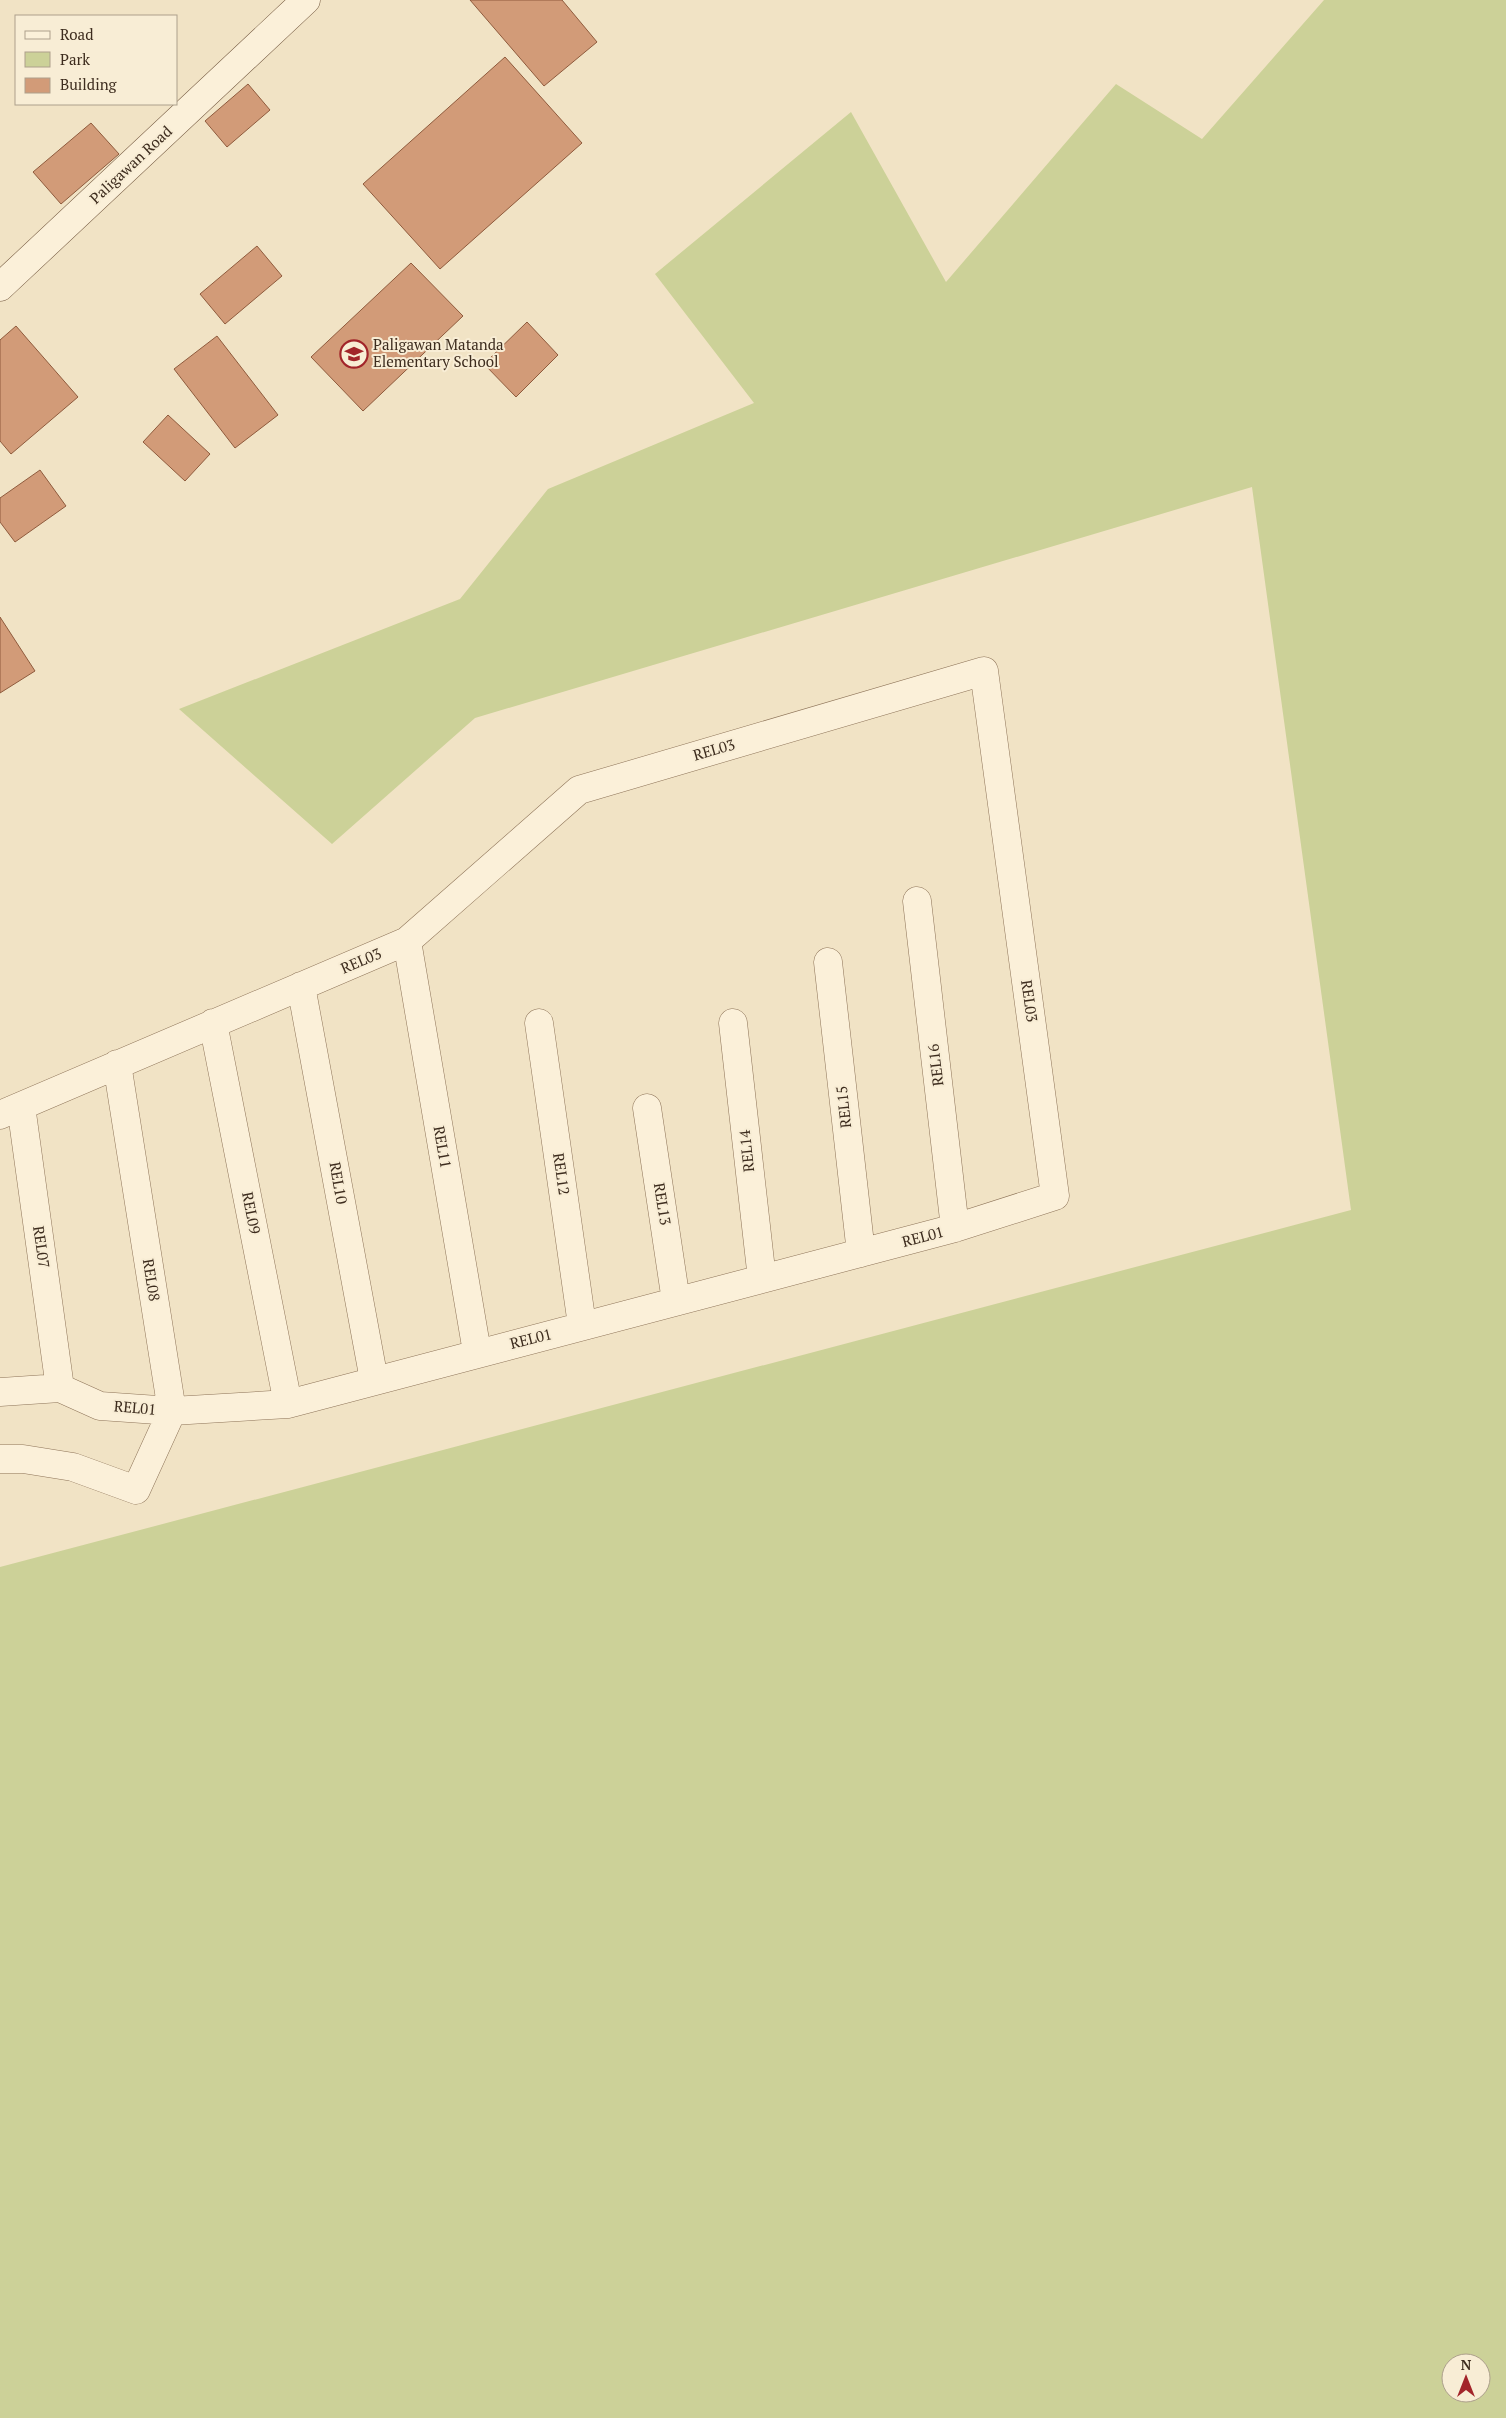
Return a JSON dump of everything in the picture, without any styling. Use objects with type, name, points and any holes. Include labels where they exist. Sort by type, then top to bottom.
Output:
[{"type":"street","name":"Paligawan Road","points":[[0,287],[306,0]]},
{"type":"street","name":"REL03","points":[[11,1110],[407,941],[579,790],[984,670],[1055,1196]]},
{"type":"street","name":"REL16","points":[[917,901],[955,1228]]},
{"type":"street","name":"REL11","points":[[407,941],[477,1352]]},
{"type":"street","name":"REL15","points":[[828,962],[861,1253]]},
{"type":"street","name":"REL10","points":[[301,986],[374,1380]]},
{"type":"street","name":"REL09","points":[[214,1023],[288,1404]]},
{"type":"street","name":"REL12","points":[[539,1023],[582,1325]]},
{"type":"street","name":"REL14","points":[[733,1024],[762,1279]]},
{"type":"street","name":"REL08","points":[[117,1064],[172,1411]]},
{"type":"street","name":"REL13","points":[[647,1108],[676,1301]]},
{"type":"street","name":"REL07","points":[[11,1110],[60,1388]]},
{"type":"street","name":"REL01","points":[[0,1392],[60,1388],[100,1406],[172,1411],[288,1404],[477,1352],[955,1228],[1055,1196]]},
{"type":"street","points":[[0,1459],[23,1459],[73,1467],[136,1490],[172,1411]]},
{"type":"green space","points":[[1324,0],[1506,0],[1506,2418],[0,2418],[0,1567],[1351,1210],[1252,487],[475,718],[332,844],[179,709],[460,599],[548,489],[754,403],[655,274],[851,112],[946,282],[1116,84],[1202,139]]},
{"type":"building","points":[[470,0],[562,0],[597,42],[544,86]]},
{"type":"building","points":[[505,57],[582,143],[440,269],[363,184]]},
{"type":"building","points":[[248,84],[270,110],[227,147],[205,121]]},
{"type":"building","points":[[91,123],[119,154],[61,204],[33,172]]},
{"type":"building","points":[[257,246],[282,276],[225,324],[200,294]]},
{"type":"building","points":[[411,263],[463,316],[363,411],[311,357]]},
{"type":"building","points":[[527,322],[558,355],[516,397],[484,364]]},
{"type":"building","points":[[16,326],[78,397],[11,454],[0,441],[0,340]]},
{"type":"building","points":[[217,336],[278,415],[235,448],[174,369]]},
{"type":"building","points":[[168,415],[210,454],[185,481],[143,442]]},
{"type":"building","points":[[40,470],[66,506],[15,542],[0,522],[0,498]]},
{"type":"building","points":[[0,617],[35,671],[0,693]]},
{"type":"place","name":"Paligawan Matanda Elementary School","points":[[354,354]]}]
